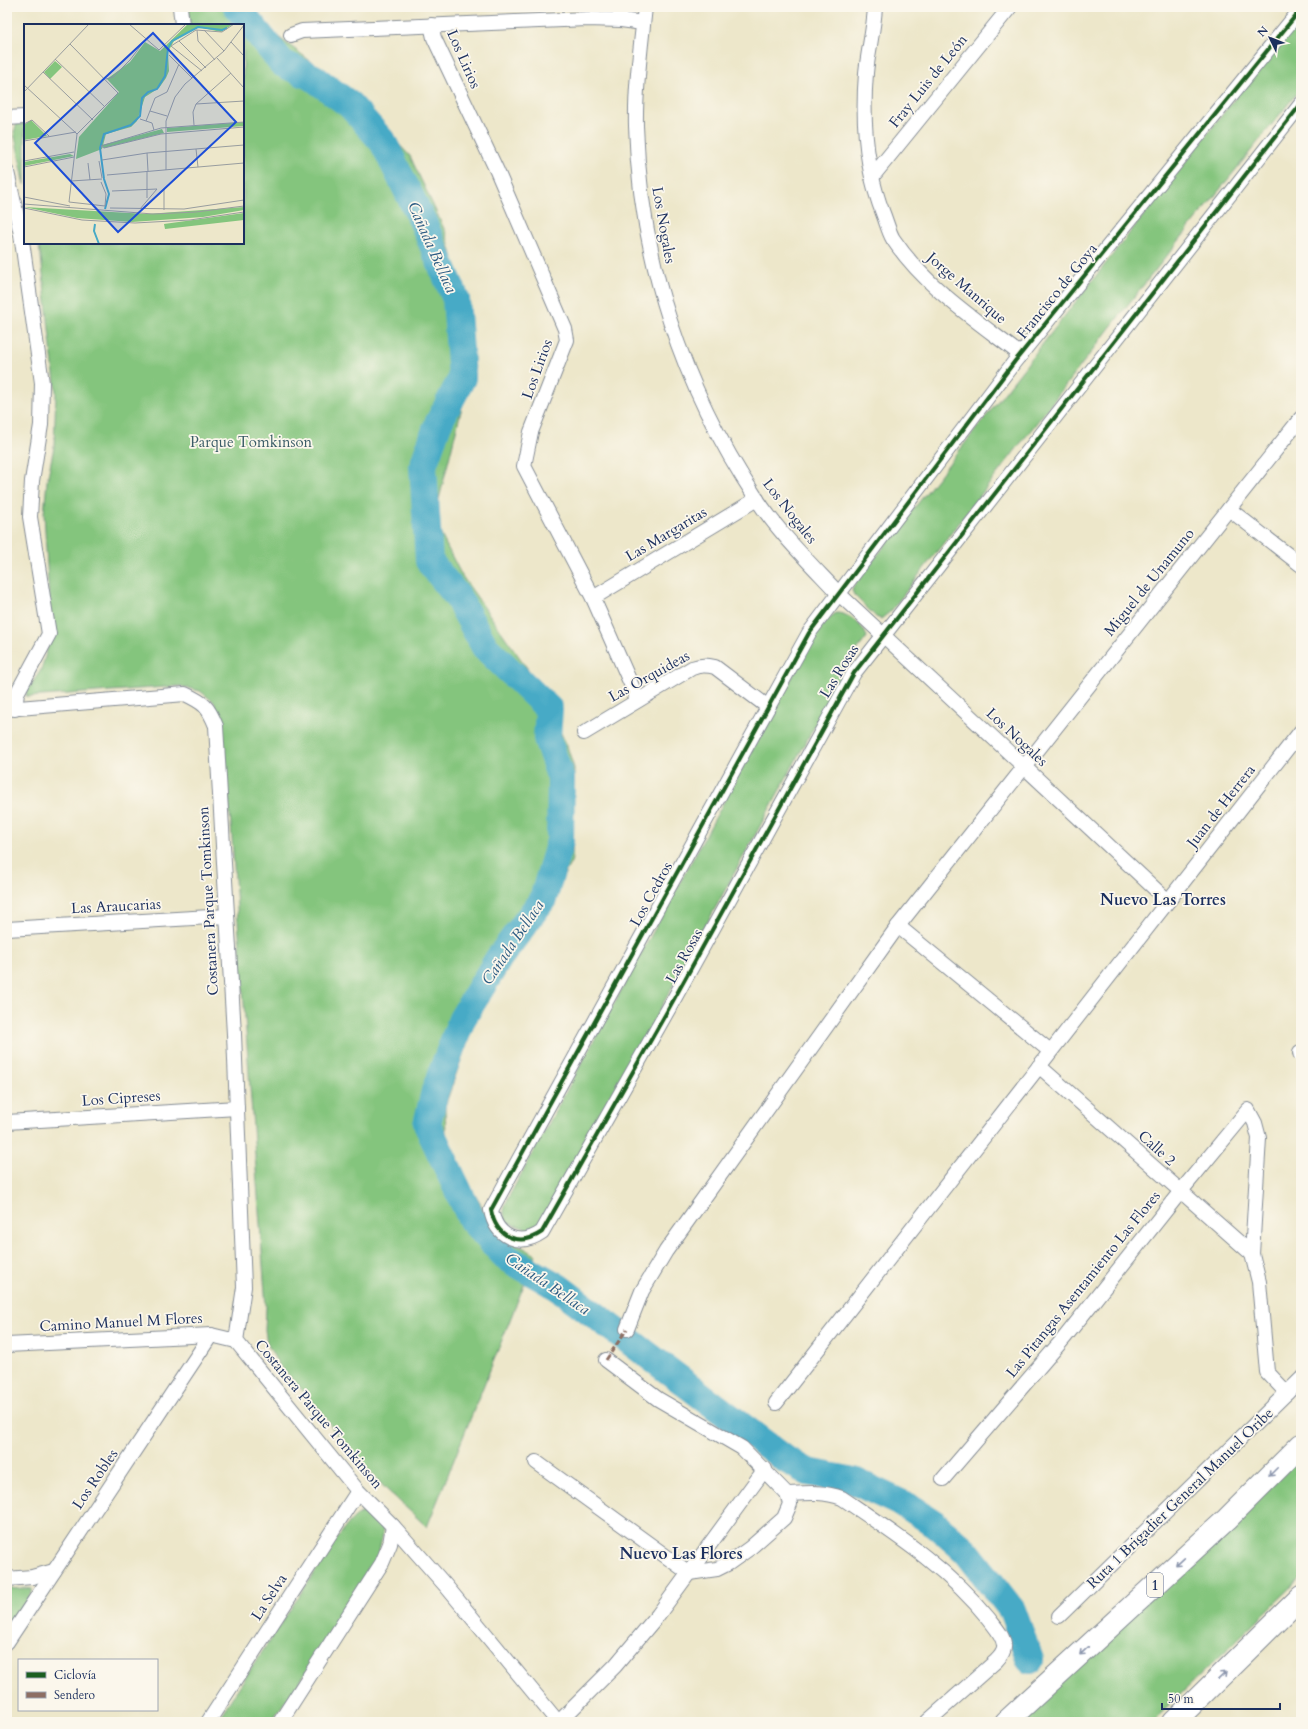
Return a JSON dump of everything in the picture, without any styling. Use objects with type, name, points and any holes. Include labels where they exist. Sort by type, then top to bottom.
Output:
[{"type":"highway","name":"1","points":[[1006,1722],[1227,1518],[1301,1445]]},
{"type":"highway","points":[[1174,1722],[1301,1597]]},
{"type":"street","points":[[180,7],[182,24]]},
{"type":"street","name":"Los Nogales","points":[[645,7],[636,124],[640,198],[650,248],[661,295],[683,360],[711,419],[757,499],[789,540],[838,594],[884,634],[1168,901]]},
{"type":"street","name":"Jorge Manrique","points":[[875,7],[866,72],[864,132],[872,177],[880,207],[892,238],[926,279],[957,306],[1021,355]]},
{"type":"street","name":"Fray Luis de León","points":[[872,177],[1010,7]]},
{"type":"street","name":"Francisco de Goya","points":[[838,594],[1021,355],[1301,9]]},
{"type":"street","points":[[291,35],[302,32],[431,25],[587,19],[621,20],[643,24]]},
{"type":"street","name":"Los Lirios","points":[[431,25],[434,38],[497,171],[564,329],[567,340],[531,432],[524,466],[593,598],[638,700]]},
{"type":"street","points":[[884,634],[1301,104]]},
{"type":"street","points":[[7,118],[24,117]]},
{"type":"street","name":"Costanera Parque Tomkinson","points":[[7,172],[20,234],[42,383],[41,425],[32,481],[30,517],[49,634],[17,693],[11,709],[186,694],[199,701],[210,710],[216,726],[237,1108],[244,1287],[236,1341],[358,1491],[393,1526],[446,1586],[559,1722]]},
{"type":"street","name":"Miguel de Unamuno","points":[[627,1329],[642,1291],[666,1251],[898,926],[1301,418]]},
{"type":"street","name":"Las Margaritas","points":[[593,598],[757,499]]},
{"type":"street","points":[[1229,510],[1301,565]]},
{"type":"street","name":"Los Cedros","points":[[491,1210],[809,633],[838,594]]},
{"type":"street","name":"Las Rosas","points":[[491,1210],[495,1222],[502,1234],[514,1238],[525,1239],[534,1237],[542,1232],[669,1008],[854,674],[884,634]]},
{"type":"street","name":"Las Orquideas","points":[[584,733],[692,668],[707,665],[715,668],[768,708]]},
{"type":"street","name":"Juan de Herrera","points":[[776,1403],[1301,731]]},
{"type":"street","name":"Las Araucarias","points":[[7,929],[227,916]]},
{"type":"street","points":[[898,926],[1050,1051]]},
{"type":"street","name":"Calle 2","points":[[1039,1066],[1252,1254]]},
{"type":"street","name":"Los Cipreses","points":[[7,1122],[237,1108]]},
{"type":"street","name":"Las Pitangas Asentamiento Las Flores","points":[[944,1479],[1065,1338],[1181,1191],[1248,1110],[1255,1123],[1259,1138],[1252,1254]]},
{"type":"street","points":[[1252,1254],[1259,1282],[1267,1372],[1288,1393]]},
{"type":"street","name":"Camino Manuel M Flores","points":[[7,1345],[211,1335],[236,1341]]},
{"type":"street","name":"Los Robles","points":[[7,1642],[211,1335]]},
{"type":"street","points":[[536,1462],[689,1573],[717,1569],[729,1563],[750,1548],[784,1518],[790,1504],[787,1494],[765,1469],[742,1448],[658,1399],[606,1360]]},
{"type":"street","name":"Ruta 1 Brigadier General Manuel Oribe","points":[[1059,1616],[1301,1379]]},
{"type":"street","points":[[559,1722],[633,1646],[658,1615],[725,1521],[765,1469]]},
{"type":"street","name":"La Selva","points":[[208,1722],[358,1491]]},
{"type":"street","points":[[787,1494],[816,1492],[827,1493],[842,1498],[916,1549],[961,1587],[997,1630],[1004,1646],[1002,1654],[989,1669],[927,1722]]},
{"type":"street","points":[[280,1722],[382,1563],[390,1544],[393,1526]]},
{"type":"street","points":[[7,1579],[32,1577],[54,1571]]},
{"type":"green space","name":"Parque Tomkinson","points":[[189,7],[248,7],[254,19],[340,83],[410,156],[446,233],[462,292],[474,359],[436,511],[440,533],[462,576],[537,682],[567,746],[574,768],[572,860],[543,916],[503,970],[479,1009],[445,1106],[446,1135],[466,1180],[489,1218],[519,1245],[536,1255],[427,1527],[383,1486],[335,1432],[320,1409],[278,1364],[267,1343],[265,1330],[266,1307],[231,824],[221,724],[214,702],[200,691],[180,686],[27,697],[26,692],[41,670],[51,636],[44,513],[47,481],[54,447],[56,392],[41,257],[38,244],[244,244],[244,24],[190,24]]},
{"type":"green space","points":[[1301,14],[1301,88],[1130,302],[891,611],[881,619],[876,617],[854,595],[852,590],[854,585]]},
{"type":"green space","points":[[17,123],[24,123],[24,180],[14,132]]},
{"type":"green space","points":[[836,613],[846,615],[855,620],[867,637],[854,654],[546,1218],[538,1227],[527,1229],[505,1222],[505,1206],[512,1191],[818,629]]},
{"type":"green space","points":[[1301,1455],[1301,1578],[1152,1722],[1016,1722]]},
{"type":"green space","points":[[367,1511],[376,1515],[383,1525],[383,1534],[375,1567],[288,1699],[270,1722],[216,1722],[336,1540],[357,1515]]},
{"type":"green space","points":[[7,1589],[32,1589],[32,1593],[7,1633]]},
{"type":"waterway","name":"Cañada Bellaca","points":[[237,7],[282,63],[314,78],[350,105],[383,142],[423,222],[456,299],[462,378],[438,424],[423,466],[429,561],[457,596],[485,647],[549,709],[547,738],[561,779],[560,841],[543,899],[499,958],[462,1019],[435,1091],[427,1124],[472,1220],[507,1258],[558,1287],[785,1459],[808,1472],[854,1481],[909,1507],[935,1524],[966,1551],[1012,1610],[1030,1660]]},
{"type":"marked path","points":[[606,1360],[627,1329]]},
{"type":"cycle path","points":[[1301,9],[1015,361],[809,633],[491,1210],[498,1227],[503,1233],[517,1239],[525,1239],[542,1232],[669,1008],[854,673],[1301,104]]},
{"type":"district","name":"Nuevo Las Torres","points":[[1163,899]]},
{"type":"district","name":"Nuevo Las Flores","points":[[681,1553]]}]
